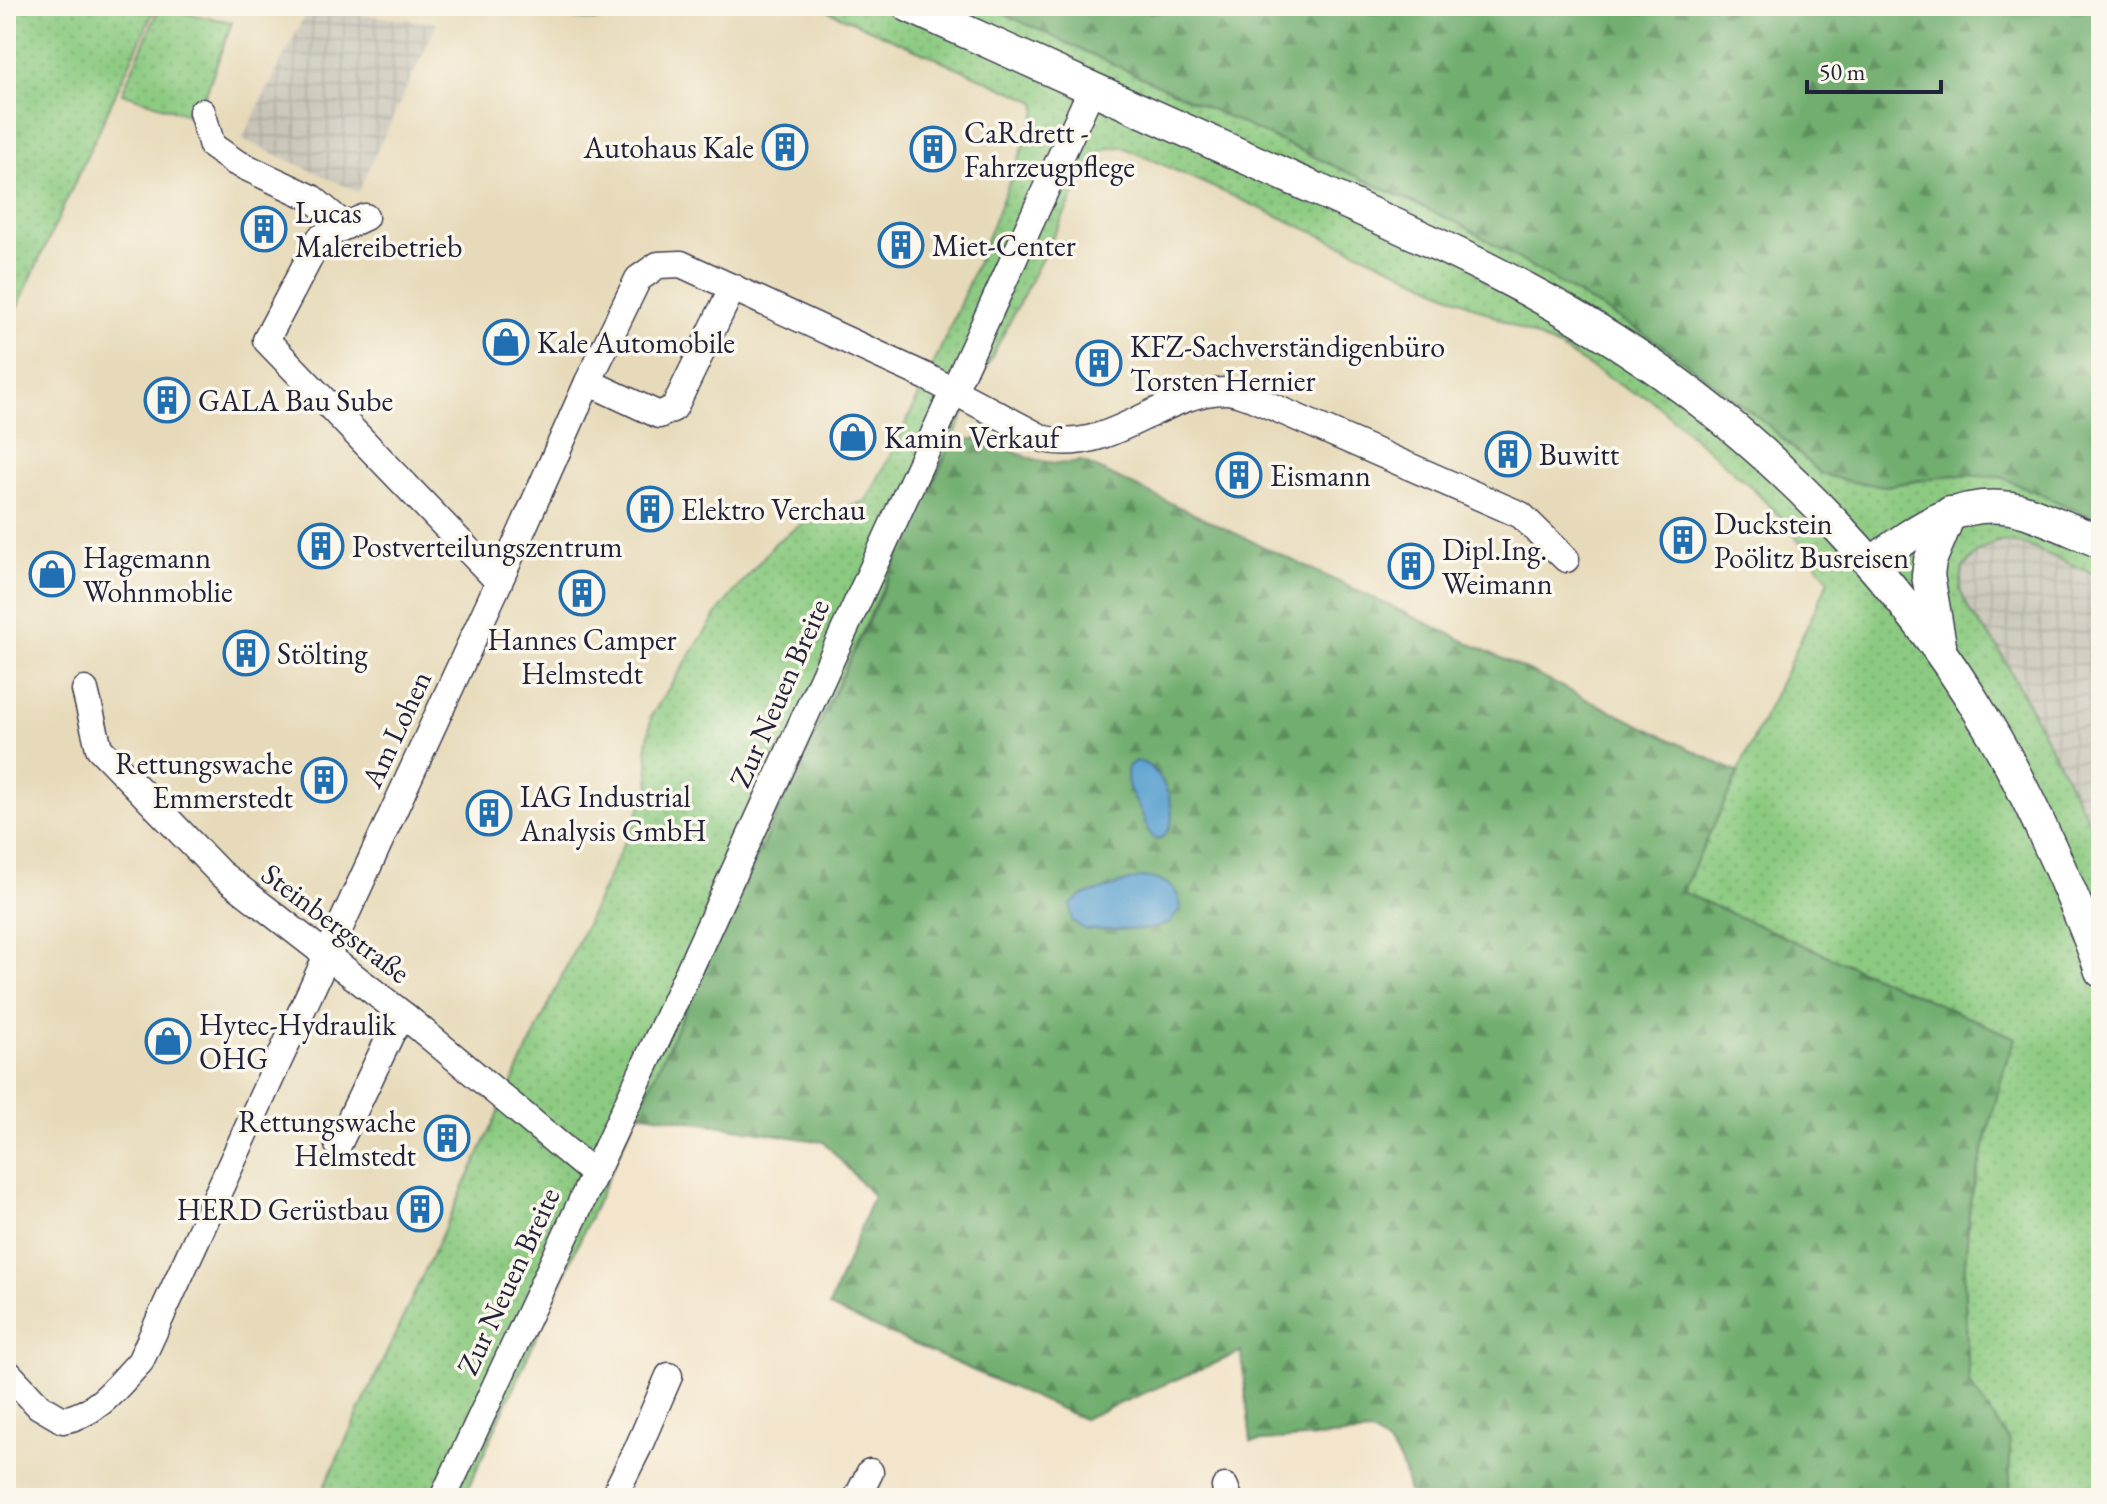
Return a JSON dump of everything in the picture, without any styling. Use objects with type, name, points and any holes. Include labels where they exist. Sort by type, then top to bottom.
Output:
[{"type":"main road","points":[[909,6],[1463,256],[1606,335],[1678,384],[1740,433],[1871,564],[1941,654],[1988,724],[2067,881],[2101,971]]},
{"type":"main road","points":[[1871,564],[1929,523],[1950,513],[1990,507],[2026,512],[2101,542]]},
{"type":"main road","points":[[1941,654],[1927,581],[1930,561],[1950,513]]},
{"type":"street","name":"Zur Neuen Breite","points":[[443,1498],[670,1012],[1092,88]]},
{"type":"street","points":[[202,112],[212,146],[235,162],[355,222],[320,238],[266,340],[499,582]]},
{"type":"street","name":"Am Lohen","points":[[6,1371],[39,1406],[63,1420],[81,1417],[102,1401],[140,1362],[588,382],[638,279],[658,265],[681,264],[733,287],[952,391],[1044,439],[1060,443],[1078,443],[1097,438],[1204,394],[1229,391],[1239,394],[1521,515],[1566,559]]},
{"type":"street","points":[[588,382],[659,415],[674,408],[733,287]]},
{"type":"street","name":"Steinbergstraße","points":[[85,690],[99,748],[220,873],[405,1016],[593,1173]]},
{"type":"street","points":[[338,1145],[392,1032],[405,1016]]},
{"type":"street","points":[[613,1498],[669,1376]]},
{"type":"street","points":[[857,1498],[870,1472]]},
{"type":"shaded area","points":[[156,6],[475,6],[593,20],[637,6],[817,6],[1036,103],[1037,111],[989,237],[935,361],[866,502],[807,521],[647,746],[650,787],[319,1498],[6,1498],[6,332]]},
{"type":"shaded area","points":[[308,9],[437,23],[358,192],[242,139]]},
{"type":"shaded area","points":[[1106,146],[1122,146],[1403,272],[1559,348],[1644,400],[1649,398],[1751,487],[1779,516],[1830,580],[1739,773],[1081,461],[1065,466],[1047,463],[981,439],[953,440],[985,370],[1085,174]]},
{"type":"shaded area","points":[[1999,541],[2023,544],[2101,577],[2101,844],[1998,647],[1971,614],[1960,590],[1963,568],[1978,551]]},
{"type":"green space","points":[[6,6],[156,6],[6,332]]},
{"type":"green space","points":[[475,6],[637,6],[594,21]]},
{"type":"green space","points":[[817,6],[987,6],[1460,224],[1659,343],[1767,424],[1821,474],[1886,486],[1952,475],[2001,477],[2101,521],[2101,577],[2023,544],[1999,541],[1978,551],[1963,568],[1960,590],[1971,614],[1998,647],[2101,844],[2101,1498],[2010,1498],[2010,1441],[1969,1383],[1964,1277],[1970,1202],[2005,1064],[2016,1038],[1681,892],[1829,580],[1779,516],[1751,487],[1649,398],[1630,391],[1559,348],[1403,272],[1123,147],[1115,147],[1099,153],[1085,174],[985,370],[637,1113],[464,1498],[319,1498],[650,787],[647,746],[651,716],[720,609],[776,542],[807,521],[866,501],[937,357],[1037,111],[1036,102]]},
{"type":"green space","points":[[987,6],[2101,6],[2101,521],[2001,477],[1952,475],[1886,486],[1851,482],[1821,474],[1767,424],[1659,343],[1460,224]]},
{"type":"green space","points":[[159,8],[232,22],[197,118],[122,93]]},
{"type":"green space","points":[[981,439],[1043,461],[1081,461],[1739,773],[1682,892],[2016,1038],[2005,1065],[1970,1202],[1964,1277],[1969,1383],[2010,1441],[2010,1498],[1410,1498],[1395,1453],[1372,1433],[1251,1442],[1241,1352],[1083,1419],[829,1307],[873,1196],[824,1142],[637,1113],[953,440]]},
{"type":"water","points":[[1135,761],[1146,764],[1156,772],[1169,798],[1171,824],[1166,834],[1156,840],[1148,830],[1128,785],[1128,767]]},
{"type":"water","points":[[1142,877],[1163,882],[1177,894],[1181,908],[1170,923],[1152,929],[1086,930],[1072,921],[1071,905],[1082,896]]},
{"type":"place","name":"Autohaus Kale","points":[[785,147]]},
{"type":"place","name":"CaRdrett - Fahrzeugpflege","points":[[933,149]]},
{"type":"place","name":"Lucas Malereibetrieb","points":[[264,229]]},
{"type":"place","name":"Miet-Center","points":[[901,245]]},
{"type":"place","name":"Kale Automobile","points":[[506,342]]},
{"type":"place","name":"KFZ-Sachverständigenbüro Torsten Hernier","points":[[1099,363]]},
{"type":"place","name":"GALA Bau Sube","points":[[167,400]]},
{"type":"place","name":"Kamin Verkauf","points":[[853,437]]},
{"type":"place","name":"Buwitt","points":[[1508,454]]},
{"type":"place","name":"Eismann","points":[[1239,475]]},
{"type":"place","name":"Elektro Verchau","points":[[650,509]]},
{"type":"place","name":"Duckstein Poölitz Busreisen","points":[[1683,540]]},
{"type":"place","name":"Postverteilungszentrum","points":[[321,546]]},
{"type":"place","name":"Dipl.Ing. Weimann","points":[[1411,566]]},
{"type":"place","name":"Hagemann Wohnmoblie","points":[[52,574]]},
{"type":"place","name":"Hannes Camper Helmstedt","points":[[582,593]]},
{"type":"place","name":"Stölting","points":[[246,653]]},
{"type":"place","name":"Rettungswache Emmerstedt","points":[[324,780]]},
{"type":"place","name":"IAG Industrial Analysis GmbH","points":[[489,813]]},
{"type":"place","name":"Hytec-Hydraulik OHG","points":[[168,1041]]},
{"type":"place","name":"Rettungswache Helmstedt","points":[[447,1138]]},
{"type":"place","name":"HERD Gerüstbau","points":[[420,1209]]}]
